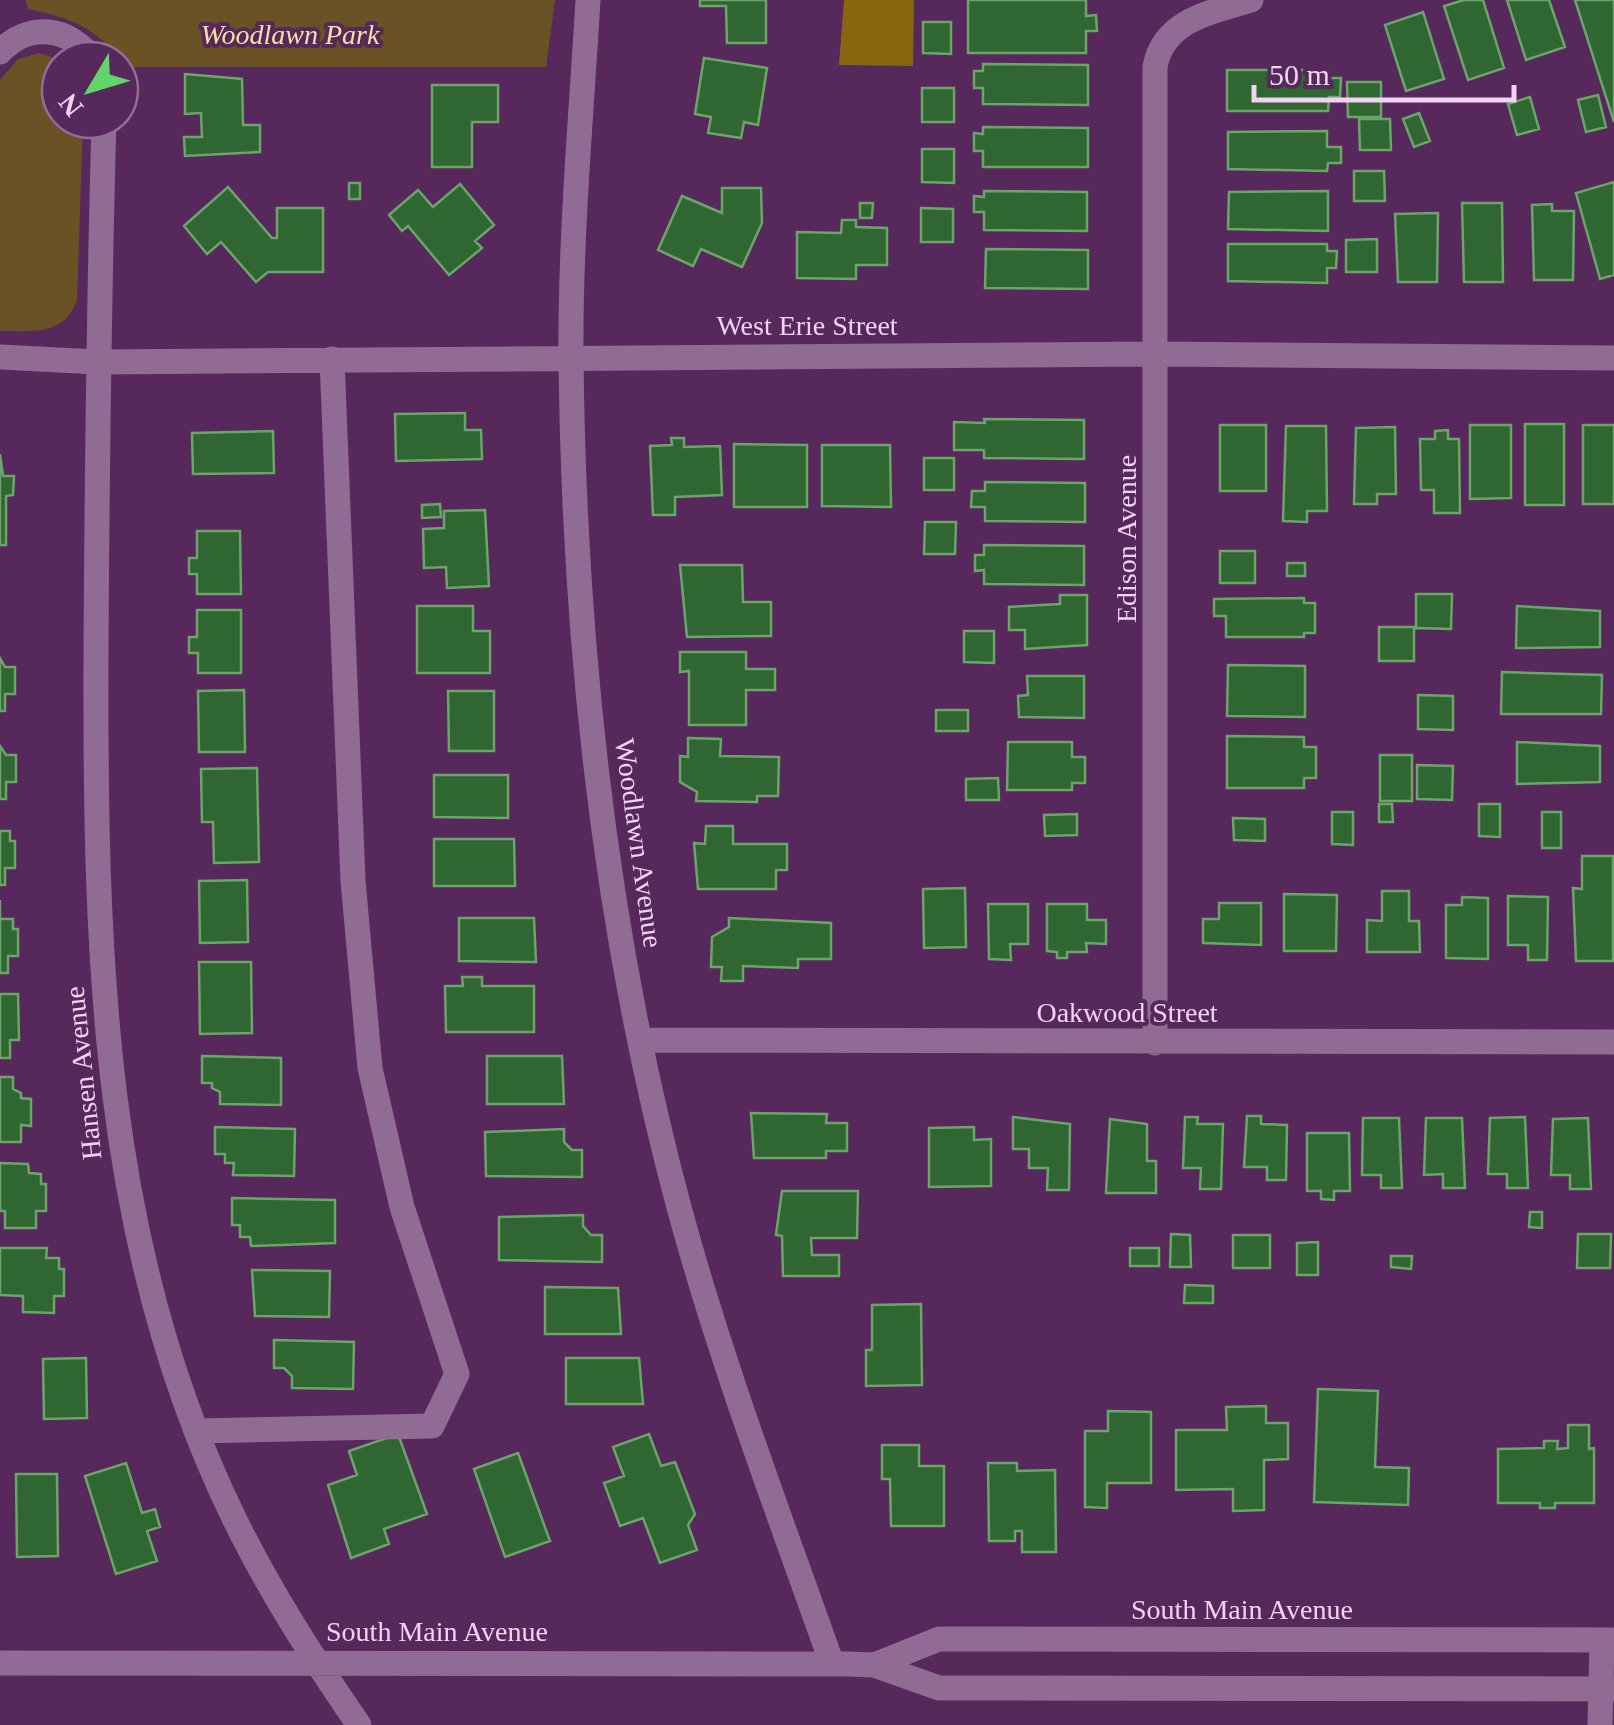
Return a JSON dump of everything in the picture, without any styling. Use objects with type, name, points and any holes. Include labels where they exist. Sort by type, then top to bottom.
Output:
[{"type":"street","name":"Woodlawn Avenue","points":[[588,0],[571,356],[595,758],[611,888],[640,1040],[706,1298],[832,1664]]},
{"type":"street","name":"Edison Avenue","points":[[1155,1043],[1154,78],[1156,57],[1166,38],[1191,20],[1250,0]]},
{"type":"street","points":[[0,52],[21,37],[49,31],[76,40]]},
{"type":"street","name":"Hansen Avenue","points":[[103,140],[97,362],[96,844],[103,1011],[131,1209],[156,1309],[198,1431],[233,1516],[278,1603],[359,1725]]},
{"type":"street","name":"West Erie Street","points":[[0,356],[97,362],[1156,354],[1614,358]]},
{"type":"street","points":[[198,1431],[432,1426],[458,1374],[402,1206],[370,1068],[353,881],[332,359]]},
{"type":"street","name":"Oakwood Street","points":[[640,1040],[1614,1042]]},
{"type":"street","name":"South Main Avenue","points":[[874,1665],[939,1639],[1608,1640]]},
{"type":"street","points":[[1600,1725],[1607,1689],[1608,1640]]},
{"type":"street","name":"South Main Avenue","points":[[0,1663],[315,1660],[832,1664],[874,1665],[939,1688],[1607,1689]]},
{"type":"green space","name":"Woodlawn Park","points":[[26,0],[555,0],[546,67],[140,67],[140,40],[101,40],[84,27],[28,9]]},
{"type":"green space","points":[[40,53],[40,140],[82,140],[77,300],[72,312],[56,326],[35,331],[0,331],[0,80],[18,59]]},
{"type":"shaded area","points":[[844,0],[914,0],[913,66],[839,65]]},
{"type":"building","points":[[700,0],[766,0],[766,43],[727,43],[726,6],[700,6]]},
{"type":"building","points":[[968,0],[1086,0],[1086,16],[1096,15],[1097,31],[1086,31],[1086,53],[968,53]]},
{"type":"building","points":[[1483,0],[1504,68],[1468,80],[1444,6]]},
{"type":"building","points":[[1507,0],[1549,0],[1565,47],[1526,60]]},
{"type":"building","points":[[1575,0],[1614,0],[1614,122]]},
{"type":"building","points":[[1423,12],[1444,79],[1406,91],[1385,25]]},
{"type":"building","points":[[923,22],[951,22],[951,54],[923,53]]},
{"type":"building","points":[[704,58],[767,68],[758,125],[744,122],[741,138],[708,133],[711,117],[695,114]]},
{"type":"building","points":[[983,64],[1088,65],[1088,105],[983,104],[983,88],[974,88],[974,71],[983,71]]},
{"type":"building","points":[[1227,70],[1329,70],[1328,78],[1341,78],[1340,97],[1329,97],[1328,111],[1227,111]]},
{"type":"building","points":[[185,74],[242,79],[243,125],[260,125],[260,152],[185,156],[184,137],[202,137],[201,113],[185,114]]},
{"type":"building","points":[[1347,82],[1381,82],[1381,117],[1348,117]]},
{"type":"building","points":[[432,85],[498,85],[498,122],[472,122],[472,167],[432,167]]},
{"type":"building","points":[[922,88],[954,88],[954,122],[922,122]]},
{"type":"building","points":[[1598,95],[1606,127],[1586,132],[1578,100]]},
{"type":"building","points":[[1530,97],[1539,129],[1517,135],[1508,104]]},
{"type":"building","points":[[1419,113],[1430,141],[1414,147],[1403,119]]},
{"type":"building","points":[[1359,119],[1390,119],[1391,150],[1360,150]]},
{"type":"building","points":[[983,127],[1088,128],[1088,167],[983,167],[983,151],[974,151],[974,133],[983,134]]},
{"type":"building","points":[[1327,131],[1327,147],[1341,147],[1341,163],[1328,163],[1327,171],[1228,169],[1228,132]]},
{"type":"building","points":[[922,149],[954,149],[954,183],[922,182]]},
{"type":"building","points":[[1354,171],[1384,171],[1385,201],[1354,201]]},
{"type":"building","points":[[1614,182],[1614,275],[1600,279],[1576,193]]},
{"type":"building","points":[[349,183],[360,183],[360,199],[349,199]]},
{"type":"building","points":[[460,184],[494,225],[475,241],[482,248],[449,275],[408,226],[402,231],[389,215],[418,190],[433,207]]},
{"type":"building","points":[[228,187],[272,238],[277,238],[277,208],[323,208],[323,272],[268,272],[256,282],[221,242],[207,254],[184,226]]},
{"type":"building","points":[[722,188],[761,188],[762,223],[742,267],[701,249],[693,266],[658,250],[682,196],[722,213]]},
{"type":"building","points":[[984,191],[1087,192],[1087,231],[984,230],[984,212],[974,212],[974,196],[984,197]]},
{"type":"building","points":[[1328,191],[1328,231],[1228,229],[1229,192]]},
{"type":"building","points":[[860,203],[873,203],[872,218],[860,218]]},
{"type":"building","points":[[1462,203],[1502,203],[1503,282],[1464,282]]},
{"type":"building","points":[[1552,204],[1552,211],[1574,211],[1573,280],[1534,280],[1532,205]]},
{"type":"building","points":[[921,208],[953,209],[953,242],[921,242]]},
{"type":"building","points":[[1438,213],[1437,282],[1398,282],[1395,214]]},
{"type":"building","points":[[842,220],[856,220],[856,227],[887,228],[887,265],[856,265],[856,279],[797,278],[797,232],[841,233]]},
{"type":"building","points":[[1377,239],[1377,272],[1346,272],[1346,240]]},
{"type":"building","points":[[1228,244],[1327,244],[1327,251],[1337,251],[1336,268],[1327,268],[1327,283],[1228,281]]},
{"type":"building","points":[[986,249],[1088,250],[1088,289],[985,288]]},
{"type":"building","points":[[465,413],[465,430],[481,430],[482,459],[396,461],[395,414]]},
{"type":"building","points":[[984,419],[1084,420],[1084,459],[984,458],[984,450],[954,450],[954,422],[985,423]]},
{"type":"building","points":[[1525,424],[1564,424],[1564,505],[1525,505]]},
{"type":"building","points":[[1220,425],[1266,425],[1266,491],[1220,491]]},
{"type":"building","points":[[1470,425],[1511,425],[1511,498],[1470,499]]},
{"type":"building","points":[[1583,425],[1614,425],[1614,504],[1583,504]]},
{"type":"building","points":[[1286,426],[1326,426],[1327,511],[1307,511],[1307,522],[1283,521]]},
{"type":"building","points":[[1395,427],[1396,494],[1377,494],[1377,504],[1354,504],[1356,428]]},
{"type":"building","points":[[1448,430],[1448,439],[1459,439],[1460,513],[1434,513],[1434,490],[1421,490],[1420,439],[1435,439],[1435,431]]},
{"type":"building","points":[[273,431],[274,473],[193,474],[192,433]]},
{"type":"building","points":[[671,438],[684,438],[684,447],[720,446],[722,495],[675,497],[675,515],[653,515],[650,446],[672,445]]},
{"type":"building","points":[[734,444],[807,445],[807,507],[734,507]]},
{"type":"building","points":[[822,445],[890,445],[891,507],[822,506]]},
{"type":"building","points":[[0,454],[3,476],[14,476],[13,495],[6,496],[6,545],[0,545]]},
{"type":"building","points":[[924,458],[954,458],[954,490],[924,490]]},
{"type":"building","points":[[985,482],[1085,483],[1085,522],[985,521],[985,507],[971,507],[972,491],[985,491]]},
{"type":"building","points":[[440,504],[441,517],[422,518],[422,505]]},
{"type":"building","points":[[485,510],[489,586],[447,588],[446,567],[424,568],[423,529],[444,528],[444,511]]},
{"type":"building","points":[[925,522],[956,522],[955,554],[924,554]]},
{"type":"building","points":[[197,531],[240,531],[241,594],[197,594],[197,574],[189,574],[189,558],[197,558]]},
{"type":"building","points":[[984,545],[1084,546],[1084,585],[984,584],[984,570],[975,571],[975,555],[984,555]]},
{"type":"building","points":[[1220,551],[1255,551],[1255,583],[1220,583]]},
{"type":"building","points":[[1287,563],[1305,563],[1305,576],[1287,576]]},
{"type":"building","points":[[680,565],[742,565],[743,602],[771,602],[771,636],[687,637]]},
{"type":"building","points":[[1416,594],[1452,594],[1451,629],[1416,628]]},
{"type":"building","points":[[1060,595],[1087,595],[1087,645],[1025,649],[1025,630],[1009,630],[1009,607],[1060,604]]},
{"type":"building","points":[[1304,598],[1304,603],[1315,603],[1315,633],[1304,633],[1304,637],[1226,637],[1226,616],[1214,616],[1214,599]]},
{"type":"building","points":[[417,606],[473,606],[473,631],[490,631],[490,673],[417,673]]},
{"type":"building","points":[[1517,606],[1600,611],[1600,647],[1516,648]]},
{"type":"building","points":[[197,610],[241,610],[241,673],[198,673],[198,653],[189,653],[189,637],[197,637]]},
{"type":"building","points":[[1379,627],[1414,627],[1414,661],[1379,661]]},
{"type":"building","points":[[964,631],[994,631],[994,663],[964,662]]},
{"type":"building","points":[[680,652],[746,652],[746,669],[775,669],[775,690],[746,690],[746,725],[689,725],[689,671],[680,672]]},
{"type":"building","points":[[0,658],[5,667],[15,667],[15,694],[5,694],[5,711],[0,711]]},
{"type":"building","points":[[1228,665],[1305,666],[1305,717],[1227,716]]},
{"type":"building","points":[[1502,672],[1602,675],[1601,714],[1501,714]]},
{"type":"building","points":[[1027,676],[1084,676],[1084,718],[1019,717],[1018,696],[1028,695]]},
{"type":"building","points":[[244,690],[245,752],[199,752],[198,691]]},
{"type":"building","points":[[448,691],[494,691],[494,751],[449,751]]},
{"type":"building","points":[[1418,695],[1453,696],[1453,730],[1418,729]]},
{"type":"building","points":[[936,710],[968,710],[968,731],[936,731]]},
{"type":"building","points":[[1227,736],[1304,737],[1304,747],[1316,747],[1316,778],[1304,778],[1304,788],[1227,788]]},
{"type":"building","points":[[688,738],[721,739],[720,756],[779,757],[778,796],[757,796],[757,802],[696,801],[697,792],[680,782],[680,756],[688,757]]},
{"type":"building","points":[[1008,742],[1072,742],[1072,757],[1085,757],[1085,783],[1072,783],[1072,790],[1007,790]]},
{"type":"building","points":[[1517,742],[1600,746],[1600,782],[1517,784]]},
{"type":"building","points":[[0,746],[6,755],[16,755],[16,782],[6,782],[6,799],[0,799]]},
{"type":"building","points":[[1380,755],[1412,755],[1412,801],[1380,801]]},
{"type":"building","points":[[1417,765],[1453,766],[1452,800],[1417,799]]},
{"type":"building","points":[[257,768],[259,862],[214,863],[213,822],[202,822],[201,769]]},
{"type":"building","points":[[434,775],[508,775],[508,818],[434,817]]},
{"type":"building","points":[[998,778],[999,800],[966,800],[966,779]]},
{"type":"building","points":[[1379,804],[1392,804],[1393,822],[1379,822]]},
{"type":"building","points":[[1479,804],[1500,804],[1500,837],[1479,836]]},
{"type":"building","points":[[1332,812],[1353,812],[1353,845],[1332,844]]},
{"type":"building","points":[[1542,812],[1561,812],[1561,848],[1542,848]]},
{"type":"building","points":[[1077,814],[1077,835],[1045,836],[1044,815]]},
{"type":"building","points":[[1233,818],[1265,819],[1265,841],[1234,840]]},
{"type":"building","points":[[706,826],[733,826],[733,844],[787,844],[787,870],[776,870],[776,889],[698,889],[694,843],[705,844]]},
{"type":"building","points":[[0,831],[10,831],[10,841],[15,841],[15,868],[5,868],[5,885],[0,885]]},
{"type":"building","points":[[434,839],[514,839],[515,886],[434,886]]},
{"type":"building","points":[[1582,856],[1613,856],[1613,961],[1576,961],[1573,888],[1582,889]]},
{"type":"building","points":[[247,880],[248,942],[200,943],[199,881]]},
{"type":"building","points":[[965,888],[966,947],[924,948],[923,889]]},
{"type":"building","points":[[1382,891],[1409,891],[1409,921],[1419,921],[1420,952],[1367,952],[1367,920],[1382,921]]},
{"type":"building","points":[[1284,894],[1337,895],[1336,951],[1284,951]]},
{"type":"building","points":[[1508,896],[1548,897],[1547,960],[1528,960],[1528,945],[1508,945]]},
{"type":"building","points":[[1462,897],[1488,898],[1488,959],[1446,958],[1446,905],[1462,905]]},
{"type":"building","points":[[1219,903],[1261,903],[1261,945],[1203,943],[1203,919],[1219,919]]},
{"type":"building","points":[[988,904],[1028,904],[1028,944],[1010,944],[1011,960],[989,959]]},
{"type":"building","points":[[1047,904],[1087,904],[1087,920],[1106,920],[1106,944],[1086,943],[1087,952],[1067,952],[1067,958],[1057,958],[1057,952],[1047,951]]},
{"type":"building","points":[[459,918],[534,918],[536,962],[459,961]]},
{"type":"building","points":[[729,918],[831,923],[831,959],[798,959],[798,968],[743,966],[743,981],[721,981],[722,967],[711,967],[712,937],[729,927]]},
{"type":"building","points":[[0,919],[13,919],[13,929],[18,929],[18,956],[8,956],[8,973],[0,973]]},
{"type":"building","points":[[199,962],[251,962],[252,1033],[200,1034]]},
{"type":"building","points":[[462,977],[482,977],[482,986],[534,986],[534,1032],[446,1032],[445,986],[463,986]]},
{"type":"building","points":[[0,994],[18,994],[19,1040],[10,1040],[10,1058],[0,1058]]},
{"type":"building","points":[[202,1056],[281,1058],[281,1105],[220,1104],[220,1092],[212,1088],[212,1083],[202,1083]]},
{"type":"building","points":[[487,1056],[562,1056],[564,1104],[487,1104]]},
{"type":"building","points":[[0,1077],[13,1077],[13,1089],[21,1093],[21,1098],[31,1099],[31,1126],[21,1125],[21,1142],[0,1142]]},
{"type":"building","points":[[751,1113],[827,1114],[826,1123],[847,1123],[847,1151],[826,1151],[826,1158],[754,1158]]},
{"type":"building","points":[[1247,1116],[1261,1116],[1261,1124],[1287,1125],[1286,1180],[1267,1180],[1267,1167],[1244,1167]]},
{"type":"building","points":[[1013,1117],[1070,1124],[1069,1190],[1047,1190],[1048,1168],[1029,1168],[1029,1149],[1013,1149]]},
{"type":"building","points":[[1185,1117],[1198,1117],[1197,1124],[1223,1124],[1221,1189],[1200,1189],[1201,1168],[1183,1168]]},
{"type":"building","points":[[1525,1117],[1528,1188],[1507,1188],[1507,1174],[1488,1174],[1490,1118]]},
{"type":"building","points":[[1363,1118],[1399,1118],[1402,1188],[1381,1188],[1381,1175],[1362,1175]]},
{"type":"building","points":[[1426,1118],[1462,1118],[1465,1188],[1443,1188],[1443,1174],[1424,1175]]},
{"type":"building","points":[[1588,1118],[1591,1189],[1570,1189],[1570,1175],[1551,1175],[1553,1119]]},
{"type":"building","points":[[1110,1119],[1147,1124],[1147,1161],[1156,1161],[1156,1193],[1106,1193]]},
{"type":"building","points":[[215,1127],[295,1129],[294,1176],[233,1175],[234,1163],[225,1163],[225,1154],[215,1154]]},
{"type":"building","points":[[974,1127],[974,1140],[991,1139],[991,1186],[929,1187],[929,1128]]},
{"type":"building","points":[[564,1129],[564,1142],[572,1150],[582,1150],[582,1177],[486,1176],[485,1132]]},
{"type":"building","points":[[1307,1133],[1349,1133],[1350,1191],[1334,1191],[1334,1200],[1321,1199],[1321,1191],[1307,1191]]},
{"type":"building","points":[[0,1163],[28,1164],[29,1173],[41,1174],[41,1184],[46,1184],[46,1211],[36,1211],[36,1228],[5,1228],[5,1211],[0,1211]]},
{"type":"building","points":[[782,1191],[858,1191],[857,1238],[811,1238],[812,1255],[839,1255],[839,1276],[783,1276],[782,1236],[776,1235]]},
{"type":"building","points":[[232,1198],[335,1200],[335,1243],[251,1246],[250,1237],[240,1237],[240,1225],[232,1225]]},
{"type":"building","points":[[1530,1212],[1542,1212],[1542,1228],[1529,1227]]},
{"type":"building","points":[[583,1215],[583,1226],[591,1235],[602,1235],[602,1262],[499,1260],[499,1217]]},
{"type":"building","points":[[1171,1234],[1190,1235],[1191,1267],[1170,1267]]},
{"type":"building","points":[[1578,1234],[1611,1234],[1610,1268],[1577,1268]]},
{"type":"building","points":[[1233,1235],[1270,1235],[1270,1268],[1233,1268]]},
{"type":"building","points":[[1318,1242],[1318,1275],[1297,1275],[1297,1243]]},
{"type":"building","points":[[0,1248],[47,1248],[46,1258],[59,1258],[59,1269],[64,1269],[64,1296],[54,1296],[54,1313],[23,1312],[23,1296],[0,1295]]},
{"type":"building","points":[[1130,1248],[1159,1248],[1159,1266],[1130,1266]]},
{"type":"building","points":[[1391,1256],[1412,1256],[1411,1269],[1391,1267]]},
{"type":"building","points":[[252,1270],[330,1271],[329,1317],[255,1316]]},
{"type":"building","points":[[1185,1285],[1213,1286],[1213,1303],[1184,1303]]},
{"type":"building","points":[[545,1287],[618,1288],[621,1334],[545,1334]]},
{"type":"building","points":[[921,1304],[922,1385],[866,1386],[866,1350],[872,1350],[872,1305]]},
{"type":"building","points":[[274,1340],[354,1342],[353,1389],[292,1388],[292,1376],[284,1368],[274,1368]]},
{"type":"building","points":[[86,1358],[87,1418],[44,1419],[43,1359]]},
{"type":"building","points":[[566,1358],[639,1358],[643,1404],[566,1404]]},
{"type":"building","points":[[1318,1389],[1378,1391],[1375,1467],[1409,1468],[1408,1505],[1314,1502]]},
{"type":"building","points":[[1266,1406],[1266,1423],[1288,1423],[1288,1459],[1264,1460],[1264,1510],[1233,1511],[1233,1489],[1176,1490],[1176,1430],[1227,1430],[1226,1407]]},
{"type":"building","points":[[1108,1411],[1151,1412],[1151,1483],[1107,1483],[1107,1508],[1085,1507],[1085,1431],[1108,1431]]},
{"type":"building","points":[[1568,1425],[1589,1425],[1589,1449],[1594,1448],[1594,1503],[1555,1503],[1555,1508],[1540,1508],[1540,1503],[1498,1503],[1498,1449],[1544,1448],[1544,1441],[1558,1441],[1557,1449],[1568,1448]]},
{"type":"building","points":[[398,1434],[427,1514],[384,1529],[389,1544],[351,1558],[328,1485],[357,1475],[349,1451]]},
{"type":"building","points":[[649,1434],[661,1466],[675,1462],[695,1514],[688,1525],[697,1550],[660,1563],[643,1518],[620,1526],[604,1483],[624,1476],[613,1447]]},
{"type":"building","points":[[882,1445],[919,1445],[919,1466],[944,1466],[944,1526],[891,1526],[890,1479],[882,1479]]},
{"type":"building","points":[[518,1453],[550,1541],[505,1557],[474,1469]]},
{"type":"building","points":[[126,1463],[142,1513],[155,1509],[160,1527],[147,1531],[157,1561],[116,1574],[85,1476]]},
{"type":"building","points":[[988,1463],[1017,1463],[1017,1471],[1055,1470],[1056,1552],[1022,1552],[1022,1531],[1015,1531],[1015,1541],[989,1541]]},
{"type":"building","points":[[16,1474],[57,1474],[58,1556],[17,1557]]}]
